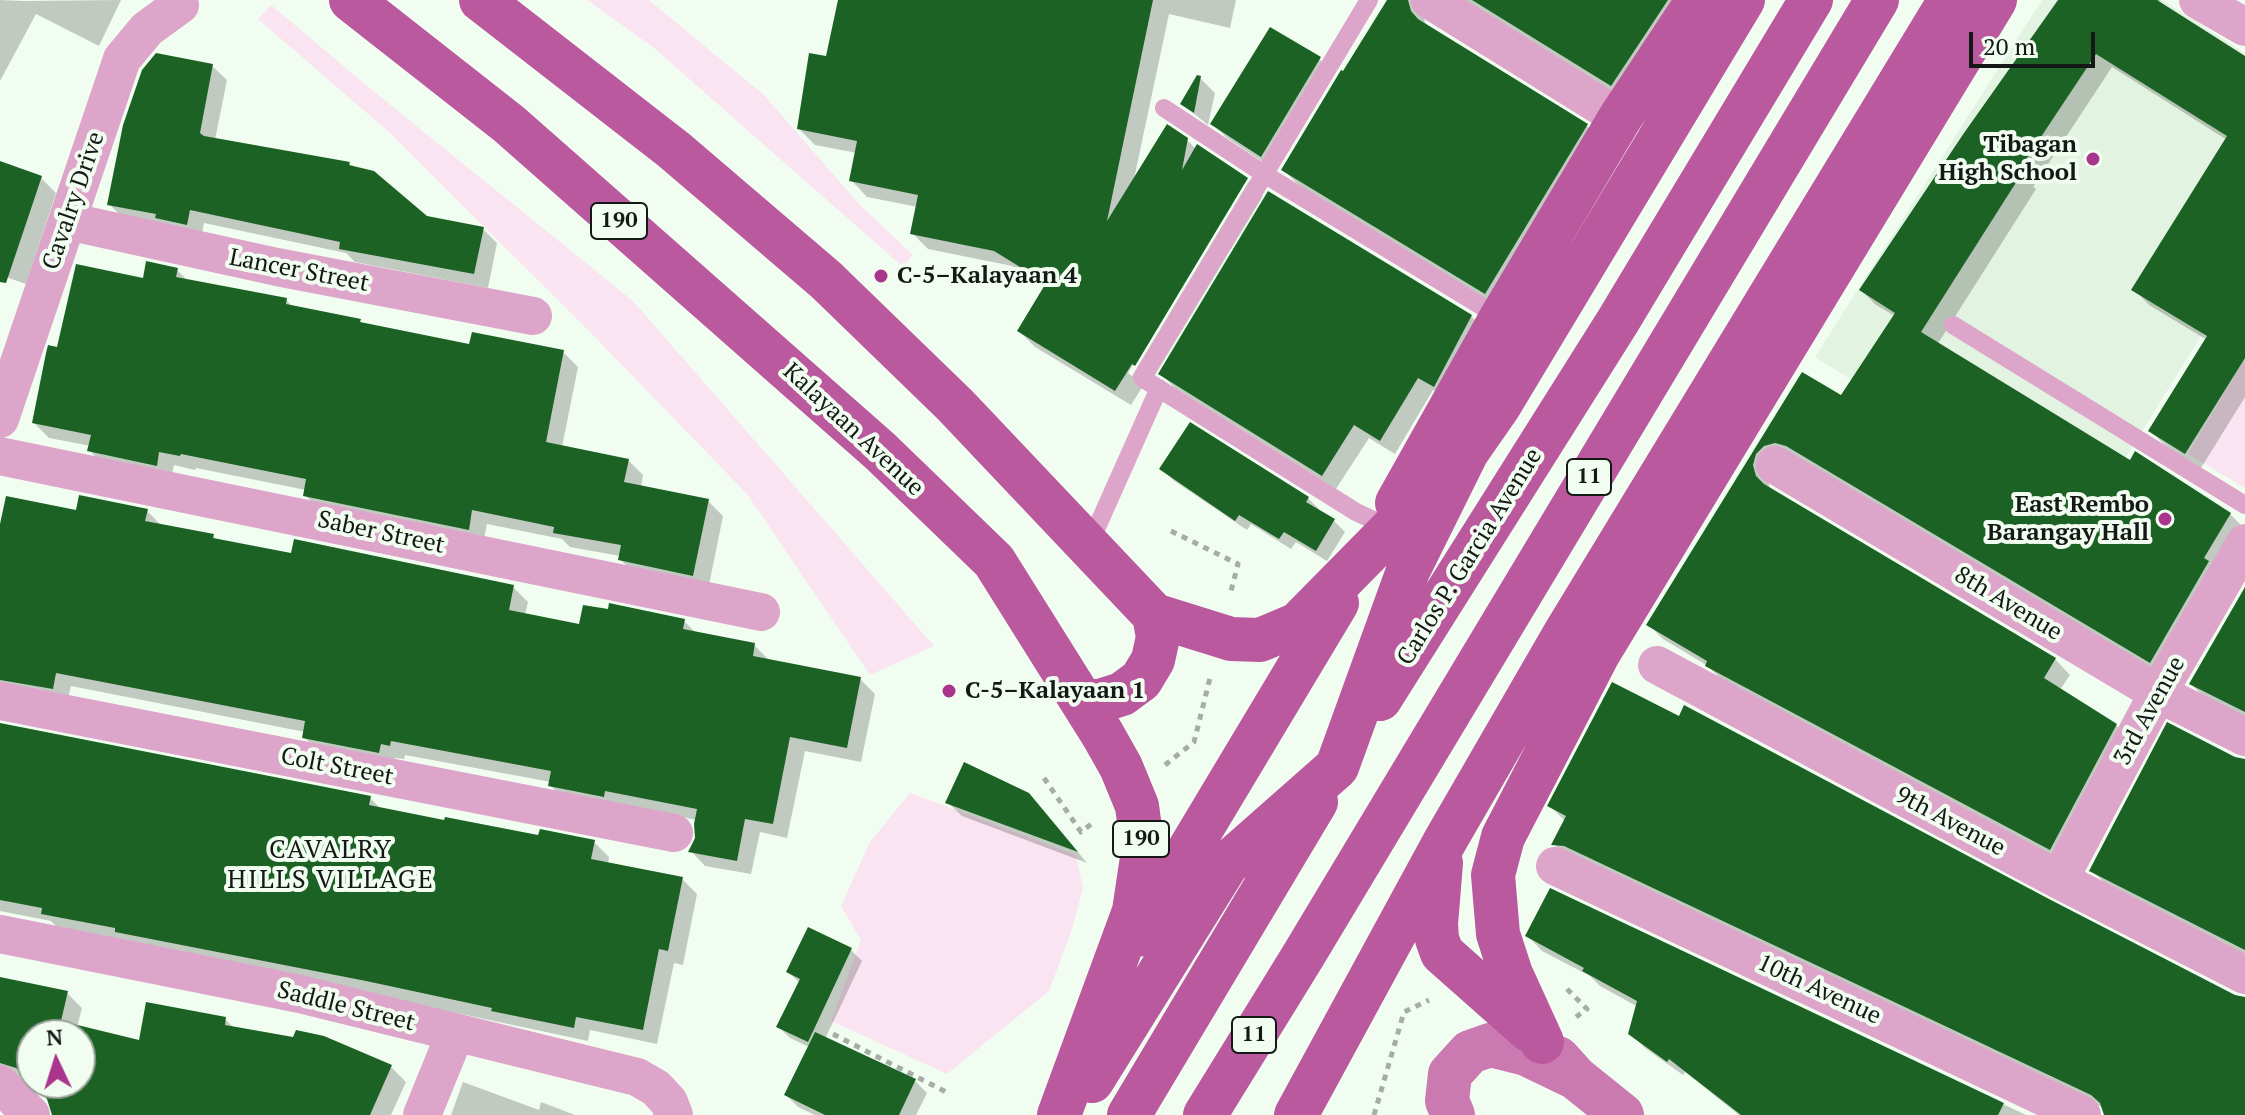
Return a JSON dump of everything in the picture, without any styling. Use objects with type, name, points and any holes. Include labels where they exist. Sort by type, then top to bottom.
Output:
[{"type":"main road","name":"Kalayaan Avenue","points":[[351,0],[509,124],[880,451],[994,561],[1121,767],[1137,806],[1143,851],[1134,911],[1108,985]]},
{"type":"main road","points":[[481,0],[674,150],[826,280],[955,405],[1154,615],[1231,639],[1260,640],[1298,624],[1374,542],[1467,452]]},
{"type":"main road","points":[[1029,1115],[1428,453],[1501,318],[1620,118],[1698,0]]},
{"type":"main road","points":[[1071,1115],[1227,864],[1337,767],[1408,571],[1467,452],[1499,406],[1743,0]]},
{"type":"main road","name":"Carlos P. Garcia Avenue","points":[[1129,1115],[1337,767],[1562,411],[1811,0]]},
{"type":"main road","name":"11","points":[[1205,1115],[1877,0]]},
{"type":"main road","points":[[1296,1115],[1445,841],[1564,635],[1950,0]]},
{"type":"main road","points":[[1542,1042],[1511,974],[1498,934],[1493,875],[1503,837],[1598,654],[1995,0]]},
{"type":"main road","points":[[1082,701],[1100,701],[1122,694],[1141,680],[1153,660],[1158,637],[1154,615]]},
{"type":"main road","points":[[1445,841],[1436,924],[1442,953],[1542,1042],[1576,1078],[1622,1115]]},
{"type":"main road","points":[[1059,1115],[1108,985]]},
{"type":"main road","points":[[1453,1115],[1447,1101],[1450,1074],[1470,1052],[1490,1045],[1526,1054],[1576,1078]]},
{"type":"street","points":[[1430,0],[1620,118]]},
{"type":"street","points":[[2198,0],[2245,27]]},
{"type":"street","name":"Cavalry Drive","points":[[0,419],[122,59],[147,29],[180,5]]},
{"type":"street","name":"Lancer Street","points":[[67,221],[277,267],[533,316]]},
{"type":"street","name":"Saber Street","points":[[0,456],[761,612]]},
{"type":"street","name":"8th Avenue","points":[[1775,465],[2158,693],[2245,737]]},
{"type":"street","name":"3rd Avenue","points":[[2059,880],[2158,693],[2245,543]]},
{"type":"street","name":"9th Avenue","points":[[1657,665],[2059,880],[2245,975]]},
{"type":"street","name":"Colt Street","points":[[0,701],[674,833]]},
{"type":"street","name":"10th Avenue","points":[[1555,866],[2082,1115]]},
{"type":"street","name":"Saddle Street","points":[[0,934],[300,994],[637,1077],[656,1088],[669,1102],[674,1115]]},
{"type":"street","points":[[422,1115],[455,1034]]},
{"type":"street","points":[[0,1084],[31,1115]]},
{"type":"lane","points":[[1369,0],[1142,378],[1356,512],[1374,542]]},
{"type":"lane","points":[[1164,108],[1264,174],[1501,318]]},
{"type":"lane","points":[[1953,325],[2245,505]]},
{"type":"lane","points":[[1089,545],[1159,388]]},
{"type":"path","points":[[1171,531],[1238,564]]},
{"type":"path","points":[[1044,778],[1081,832]]},
{"type":"path","points":[[1374,1115],[1404,1012]]},
{"type":"path","points":[[833,1034],[950,1094]]},
{"type":"shaded area","points":[[587,0],[649,0],[764,95],[860,205],[913,255],[903,267],[654,48]]},
{"type":"shaded area","name":"Tibagan High School","points":[[2042,0],[2162,0],[2245,53],[2245,265],[2084,525],[1815,357]]},
{"type":"shaded area","points":[[271,5],[633,301],[934,646],[870,675],[747,494],[390,133],[258,19]]},
{"type":"shaded area","points":[[2245,363],[2245,488],[2188,454]]},
{"type":"shaded area","points":[[910,793],[1076,855],[1083,888],[1049,991],[947,1074],[831,1021],[861,940],[841,906],[870,842]]},
{"type":"building","points":[[838,0],[1153,0],[1107,221],[1167,124],[1188,138],[1182,170],[1197,144],[1248,178],[1135,366],[1132,364],[1115,391],[1017,331],[1046,283],[994,251],[910,234],[918,195],[849,181],[857,141],[797,129],[809,53],[826,56]]},
{"type":"building","points":[[1387,0],[1408,0],[1411,11],[1418,19],[1588,124],[1485,294],[1281,170]]},
{"type":"building","points":[[1472,0],[1668,0],[1611,86]]},
{"type":"building","points":[[2058,0],[2157,0],[2245,56],[2245,358],[2185,454],[2148,431],[2207,336],[2131,290],[2227,136],[2096,54],[2019,170],[2022,173],[1921,332],[2130,460],[2135,451],[2231,513],[2204,558],[2209,561],[2150,663],[1786,446],[1775,443],[1764,446],[1756,454],[1753,465],[1756,476],[1764,484],[2056,658],[2044,678],[2117,724],[2050,850],[1705,666],[1707,661],[1646,625],[1802,372],[1841,395],[1895,313],[1859,290]]},
{"type":"building","points":[[1270,27],[1321,57],[1261,157],[1210,124]]},
{"type":"building","points":[[156,53],[213,64],[200,133],[204,136],[350,162],[349,165],[374,171],[427,216],[484,227],[474,274],[339,249],[340,242],[190,210],[187,225],[155,218],[156,214],[107,205],[123,125],[142,70]]},
{"type":"building","points":[[1197,75],[1201,76],[1194,113],[1180,104]]},
{"type":"building","points":[[0,161],[42,176],[6,283],[0,282]]},
{"type":"building","points":[[1268,191],[1472,315],[1434,387],[1418,378],[1380,441],[1354,425],[1322,476],[1158,374]]},
{"type":"building","points":[[146,261],[178,268],[176,277],[287,298],[286,304],[361,319],[360,322],[469,344],[472,332],[564,350],[546,442],[629,459],[624,482],[709,499],[693,576],[618,560],[621,545],[553,533],[554,527],[472,510],[469,530],[303,496],[306,479],[181,454],[159,452],[157,466],[87,451],[91,435],[32,423],[48,345],[57,347],[76,264],[143,278]]},
{"type":"building","points":[[1190,422],[1309,497],[1306,502],[1335,519],[1316,551],[1284,532],[1279,539],[1239,515],[1235,521],[1159,469]]},
{"type":"building","points":[[79,495],[148,509],[145,521],[214,534],[213,538],[291,553],[294,539],[514,585],[509,610],[579,624],[583,605],[608,609],[609,603],[685,619],[683,629],[755,643],[753,656],[861,677],[847,748],[790,737],[773,824],[745,819],[737,861],[688,852],[695,838],[697,809],[605,791],[604,797],[548,786],[551,771],[391,741],[390,746],[381,744],[379,753],[302,738],[305,721],[56,673],[53,689],[0,680],[0,524],[6,496],[76,510]]},
{"type":"building","points":[[2245,587],[2245,712],[2189,684]]},
{"type":"building","points":[[1612,682],[1679,716],[1684,705],[2049,899],[2235,995],[2245,997],[2245,1115],[2104,1115],[2100,1103],[2091,1095],[1564,846],[1551,845],[1566,816],[1547,806]]},
{"type":"building","points":[[2167,722],[2235,757],[2245,759],[2245,950],[2089,871]]},
{"type":"building","points":[[0,723],[371,796],[369,805],[444,820],[445,817],[538,835],[540,829],[595,840],[591,859],[683,877],[668,951],[659,949],[643,1030],[576,1017],[574,1028],[366,981],[115,932],[115,928],[41,914],[42,908],[0,900]]},
{"type":"building","points":[[964,762],[1029,793],[1078,852],[945,803]]},
{"type":"building","points":[[1550,888],[2004,1103],[1998,1115],[1741,1115],[1669,1059],[1667,1062],[1628,1034],[1637,1001],[1525,936]]},
{"type":"building","points":[[808,927],[852,948],[808,1042],[776,1027],[800,979],[786,972]]},
{"type":"building","points":[[0,977],[68,991],[61,1019],[16,1019],[16,1068],[0,1063]]},
{"type":"building","points":[[146,1002],[226,1017],[225,1025],[293,1037],[296,1030],[324,1036],[392,1065],[370,1115],[52,1115],[47,1099],[96,1099],[96,1030],[139,1040]]},
{"type":"building","points":[[815,1032],[916,1079],[899,1115],[825,1115],[784,1095]]},
{"type":"place","name":"Tibagan High School","points":[[2093,159]]},
{"type":"place","name":"C-5–Kalayaan 4","points":[[881,276]]},
{"type":"place","name":"East Rembo Barangay Hall","points":[[2165,519]]},
{"type":"place","name":"C-5–Kalayaan 1","points":[[949,691]]},
{"type":"district","name":"CAVALRY HILLS VILLAGE","points":[[331,866]]}]
